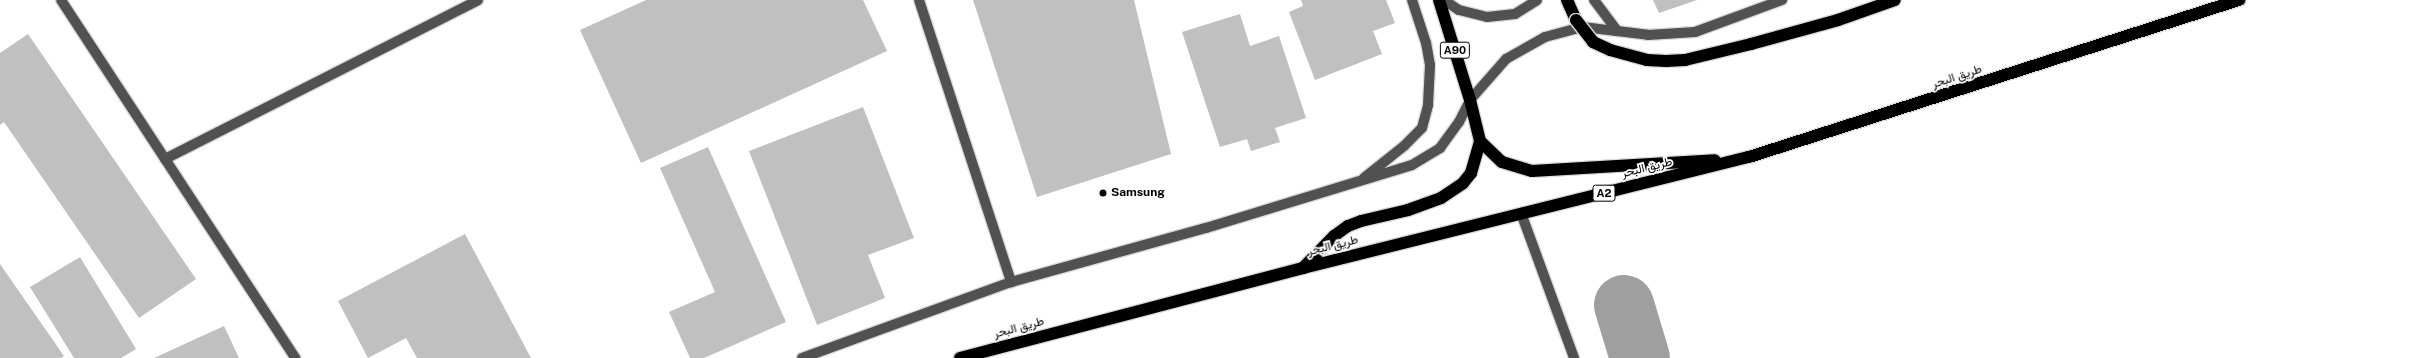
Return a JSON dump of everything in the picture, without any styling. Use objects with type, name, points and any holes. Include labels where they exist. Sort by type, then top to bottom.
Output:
[{"type":"highway","name":"A90","points":[[1439,0],[1470,100],[1480,141]]},
{"type":"highway","points":[[1567,0],[1576,20],[1593,42],[1610,50],[1647,60],[1666,61],[1685,60],[1751,44],[1838,20],[1895,0]]},
{"type":"highway","name":"طريق البحر","points":[[960,358],[1303,268],[1749,157],[2239,0]]},
{"type":"highway","points":[[1303,268],[1334,236],[1348,226],[1361,220],[1408,210],[1441,198],[1463,183],[1471,173],[1480,141],[1502,162],[1532,172],[1559,172],[1749,157]]},
{"type":"street","points":[[61,0],[295,358]]},
{"type":"street","points":[[165,159],[478,0]]},
{"type":"street","points":[[919,0],[1011,282]]},
{"type":"street","points":[[1358,182],[1404,146],[1422,128],[1428,105],[1430,65],[1412,0]]},
{"type":"street","points":[[1444,0],[1459,10],[1486,17],[1515,14],[1537,0]]},
{"type":"street","points":[[1594,0],[1617,31]]},
{"type":"street","points":[[802,358],[1011,282],[1086,263],[1412,165],[1440,148],[1459,122],[1470,100],[1506,59],[1545,37],[1583,27],[1648,35],[1694,32],[1782,0]]},
{"type":"street","points":[[1521,213],[1574,358]]},
{"type":"building","points":[[646,0],[863,0],[887,51],[641,163],[580,30]]},
{"type":"building","points":[[973,0],[1134,0],[1171,154],[1037,197]]},
{"type":"building","points":[[1301,0],[1386,0],[1395,23],[1373,31],[1382,54],[1315,80],[1289,12],[1303,6]]},
{"type":"building","points":[[1653,0],[1697,0],[1659,13]]},
{"type":"building","points":[[1240,14],[1250,46],[1279,36],[1306,118],[1275,128],[1280,142],[1251,151],[1247,139],[1220,147],[1182,32]]},
{"type":"building","points":[[28,34],[196,279],[139,318],[4,122],[0,125],[0,53]]},
{"type":"building","points":[[863,107],[914,238],[868,255],[885,298],[817,325],[749,151]]},
{"type":"building","points":[[708,147],[786,322],[704,358],[690,358],[669,312],[715,292],[660,168]]},
{"type":"building","points":[[465,234],[531,358],[417,358],[406,338],[368,358],[338,301]]},
{"type":"building","points":[[80,257],[136,349],[121,358],[74,358],[30,287]]},
{"type":"building","points":[[0,264],[64,356],[61,358],[0,358]]},
{"type":"building","points":[[224,326],[239,358],[154,358]]},
{"type":"waterway","points":[[1624,305],[1640,358]]},
{"type":"place","name":"Samsung","points":[[1103,193]]}]
